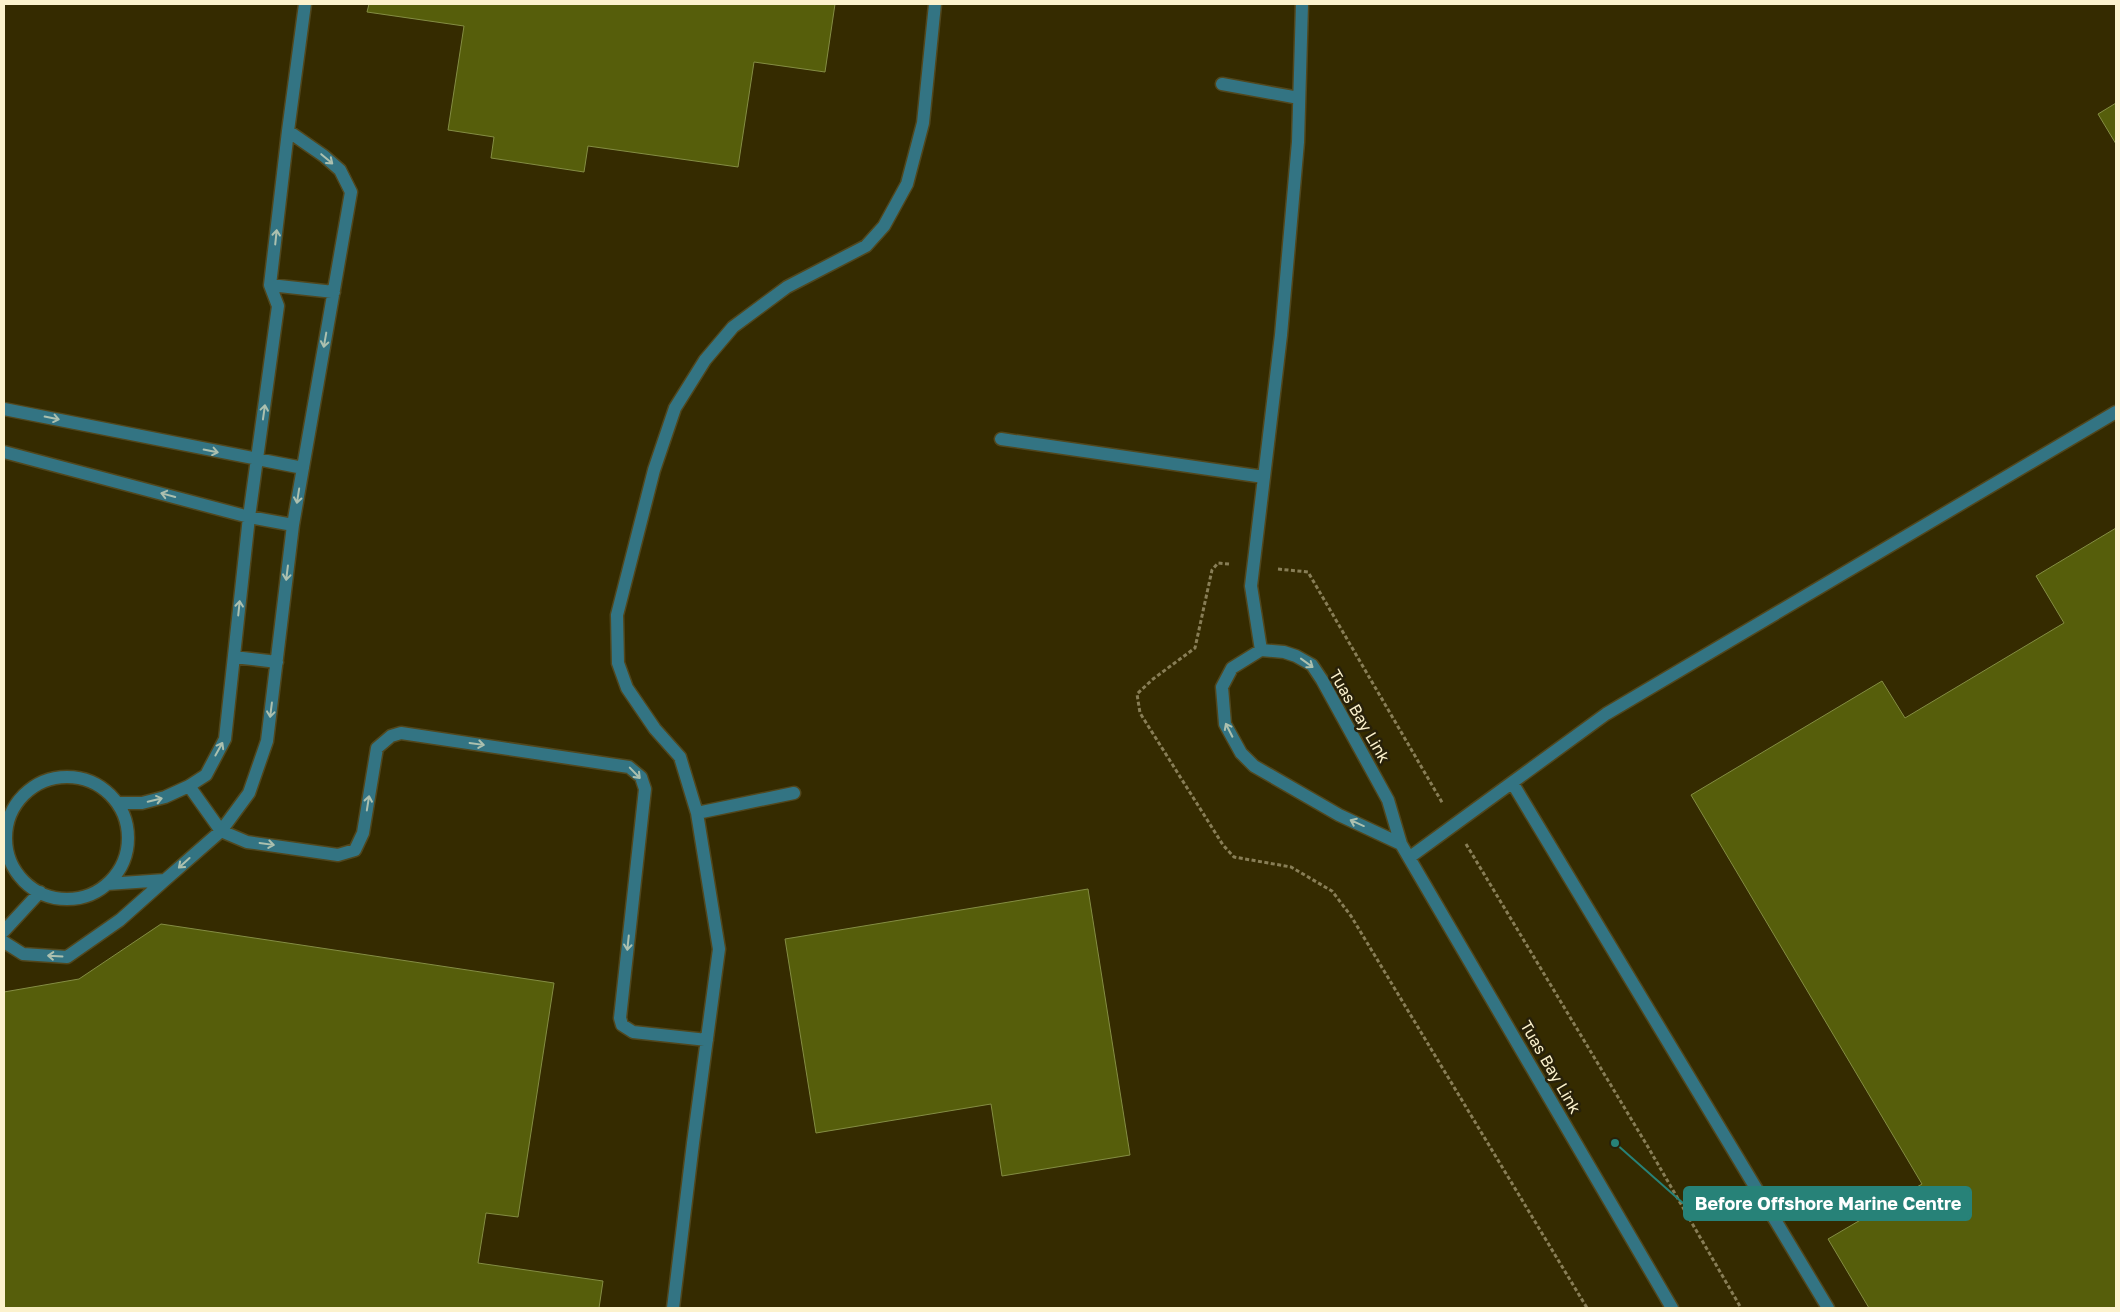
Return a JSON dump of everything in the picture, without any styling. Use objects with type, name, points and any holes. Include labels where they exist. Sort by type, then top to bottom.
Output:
[{"type":"street","points":[[117,803],[142,803],[165,797],[189,786],[206,775],[225,739],[249,517],[278,306],[270,285],[305,4]]},
{"type":"street","points":[[673,1308],[719,949],[697,813],[680,757],[655,729],[627,688],[618,663],[617,615],[654,470],[675,408],[705,360],[733,327],[787,287],[866,246],[884,226],[907,184],[923,123],[935,4]]},
{"type":"street","points":[[1302,4],[1298,142],[1281,335],[1251,586],[1261,650],[1232,668],[1222,687],[1225,724],[1246,760],[1254,766],[1339,815],[1401,844]]},
{"type":"street","points":[[1222,84],[1299,98]]},
{"type":"street","points":[[4,942],[23,954],[67,956],[120,920],[221,831],[249,793],[267,741],[293,525],[351,192],[340,170],[324,156],[288,131]]},
{"type":"street","points":[[270,285],[334,292]]},
{"type":"street","points":[[4,409],[303,468]]},
{"type":"street","points":[[1410,857],[1513,784],[1606,714],[2116,412]]},
{"type":"street","points":[[1001,439],[1264,477]]},
{"type":"street","points":[[4,452],[249,517],[293,525]]},
{"type":"street","name":"Tuas Bay Link","points":[[1261,650],[1284,652],[1296,656],[1312,665],[1322,680],[1388,800],[1401,844],[1672,1308]]},
{"type":"street","points":[[234,657],[276,662]]},
{"type":"street","points":[[189,786],[221,831],[248,842],[338,855],[355,850],[364,832],[377,748],[391,736],[401,733],[629,767],[641,777],[645,789],[620,1018],[622,1025],[633,1032],[706,1040]]},
{"type":"street","points":[[70,777],[89,781],[105,790],[117,803],[126,818],[128,836],[126,854],[118,871],[107,884],[92,894],[75,899],[56,898],[40,892],[24,882],[14,867],[8,850],[7,832],[12,814],[22,798],[36,787],[52,779],[70,777]]},
{"type":"street","points":[[1513,784],[1828,1308]]},
{"type":"street","points":[[697,813],[794,793]]},
{"type":"street","points":[[107,884],[166,880]]},
{"type":"street","points":[[4,931],[40,892]]},
{"type":"path","points":[[1218,563],[1212,570],[1195,648],[1152,679],[1137,694],[1140,713],[1223,846],[1234,857],[1291,867],[1332,892],[1351,916],[1587,1308]]},
{"type":"path","points":[[1308,572],[1455,825],[1741,1308]]},
{"type":"building","points":[[369,4],[835,4],[825,72],[754,62],[738,167],[588,146],[584,172],[491,158],[494,137],[448,130],[464,26],[367,12]]},
{"type":"building","points":[[2116,103],[2116,144],[2098,114]]},
{"type":"building","points":[[2116,528],[2116,1308],[1869,1308],[1828,1239],[1922,1184],[1691,795],[1882,681],[1905,718],[2064,623],[2036,576]]},
{"type":"building","points":[[1088,889],[1130,1155],[1002,1176],[991,1104],[816,1133],[785,939]]},
{"type":"building","points":[[161,924],[554,983],[518,1217],[486,1213],[478,1263],[603,1281],[599,1308],[4,1308],[4,992],[79,979]]},
{"type":"place","name":"Before Offshore Marine Centre","points":[[1615,1143]]}]
